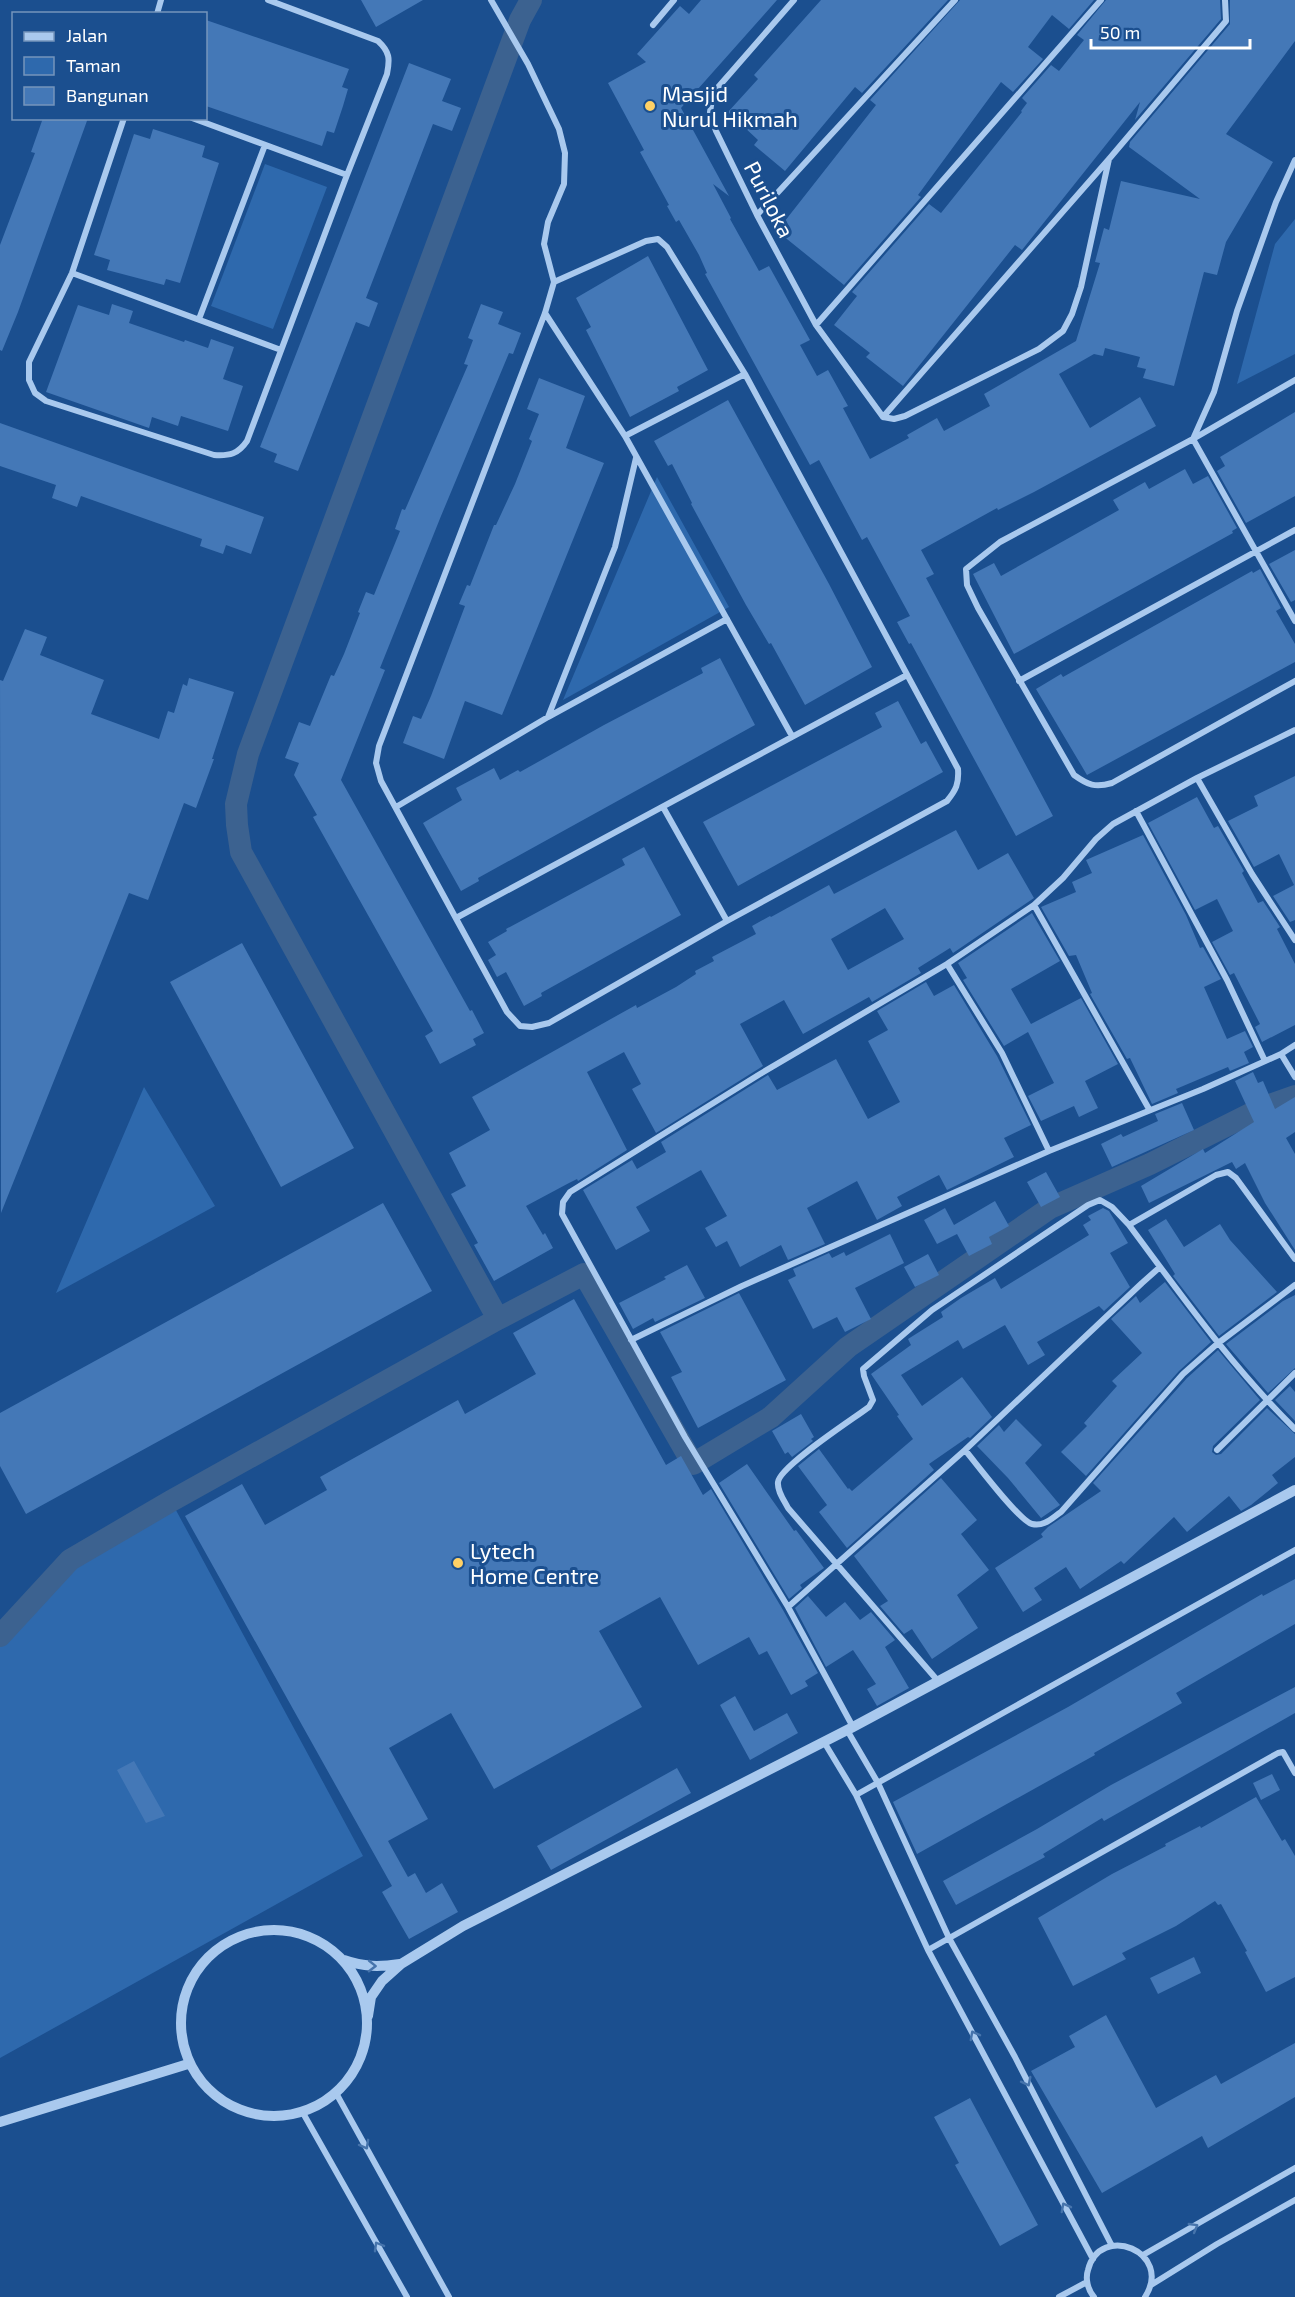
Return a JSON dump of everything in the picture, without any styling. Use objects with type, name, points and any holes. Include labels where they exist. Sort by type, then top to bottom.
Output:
[{"type":"street","points":[[123,120],[72,273],[28,362],[29,380],[35,393],[46,401],[214,455],[227,456],[240,451],[247,441],[387,74],[390,60],[387,49],[378,41],[268,0]]},
{"type":"street","points":[[491,0],[528,64],[559,129],[566,153],[564,184],[548,222],[544,244],[554,282],[545,313],[379,746],[376,763],[381,781],[507,1012],[520,1026],[532,1028],[549,1023],[727,921],[947,801],[956,790],[959,780],[958,770],[745,374],[667,247],[658,239],[646,241],[554,282]]},
{"type":"street","points":[[653,25],[674,0]]},
{"type":"street","name":"Puriloka","points":[[794,0],[713,93],[710,111],[716,131],[757,215],[816,325],[883,417]]},
{"type":"street","points":[[757,215],[955,0]]},
{"type":"street","points":[[816,325],[1101,0]]},
{"type":"street","points":[[883,417],[1109,159],[1226,21],[1226,0]]},
{"type":"street","points":[[197,120],[347,175]]},
{"type":"street","points":[[199,319],[265,145]]},
{"type":"street","points":[[883,417],[894,419],[905,416],[1039,349],[1063,331],[1082,287],[1109,159]]},
{"type":"street","points":[[1193,439],[1214,392],[1241,300],[1276,202],[1295,160]]},
{"type":"street","points":[[72,273],[280,350]]},
{"type":"street","points":[[545,313],[625,436],[792,736]]},
{"type":"street","points":[[625,436],[745,374]]},
{"type":"street","points":[[1295,380],[1193,439],[1000,542],[966,569],[967,585],[978,608],[1074,775],[1086,784],[1098,787],[1112,783],[1295,681]]},
{"type":"street","points":[[1193,439],[1295,621]]},
{"type":"street","points":[[548,717],[615,548],[636,458]]},
{"type":"street","points":[[1019,681],[1295,530]]},
{"type":"street","points":[[396,807],[548,717],[727,619]]},
{"type":"street","points":[[456,918],[907,675]]},
{"type":"street","points":[[1112,2246],[1015,2057],[949,1938],[878,1783],[788,1607],[685,1437],[631,1340],[562,1214],[563,1202],[570,1192],[760,1074],[947,964],[1034,905],[1063,878],[1096,839],[1113,825],[1197,778],[1295,730]]},
{"type":"street","points":[[1197,778],[1252,874],[1295,940]]},
{"type":"street","points":[[663,807],[727,921]]},
{"type":"street","points":[[1136,811],[1227,980],[1265,1061]]},
{"type":"street","points":[[1034,905],[1149,1109]]},
{"type":"street","points":[[947,964],[1002,1053],[1049,1151]]},
{"type":"street","points":[[631,1340],[742,1286],[1049,1151],[1203,1089],[1281,1054],[1295,1045]]},
{"type":"street","points":[[1281,1054],[1294,1076]]},
{"type":"street","points":[[1129,1225],[1216,1175],[1228,1172],[1236,1178],[1295,1259]]},
{"type":"street","points":[[939,1682],[788,1508],[779,1490],[778,1481],[790,1464],[869,1407],[873,1400],[863,1369],[932,1310],[1088,1205],[1100,1200],[1112,1207],[1129,1225],[1217,1344],[1295,1429]]},
{"type":"street","points":[[788,1607],[965,1450],[1160,1267]]},
{"type":"street","points":[[965,1450],[1018,1514],[1030,1524],[1043,1524],[1061,1512],[1183,1374],[1217,1344],[1295,1285]]},
{"type":"street","points":[[1217,1450],[1295,1373]]},
{"type":"street","points":[[400,1964],[380,1967],[361,1966],[344,1959],[317,1939],[285,1930],[252,1932],[222,1945],[197,1969],[183,1999],[180,2032],[189,2064],[204,2086],[224,2103],[249,2114],[276,2117],[303,2113],[336,2093],[355,2071],[366,2044],[371,1997],[382,1981],[400,1964],[463,1926],[939,1682],[1295,1491]]},
{"type":"street","points":[[856,1796],[1295,1550]]},
{"type":"street","points":[[824,1742],[856,1796],[928,1950],[1093,2259]]},
{"type":"street","points":[[928,1950],[1278,1753],[1283,1752],[1287,1756],[1295,1773]]},
{"type":"street","points":[[344,1959],[362,1988],[368,2016]]},
{"type":"street","points":[[0,2122],[189,2064]]},
{"type":"street","points":[[336,2093],[449,2297]]},
{"type":"street","points":[[303,2113],[407,2297]]},
{"type":"street","points":[[1143,2256],[1295,2168]]},
{"type":"street","points":[[1151,2285],[1295,2200]]},
{"type":"street","points":[[1094,2297],[1087,2282],[1087,2274],[1093,2259],[1105,2249],[1123,2245],[1134,2249],[1149,2264],[1152,2274],[1151,2285],[1146,2296]]},
{"type":"street","points":[[1059,2297],[1087,2282]]},
{"type":"green space","points":[[265,164],[327,187],[273,329],[211,306]]},
{"type":"green space","points":[[1295,219],[1295,354],[1237,384],[1275,244]]},
{"type":"green space","points":[[657,477],[729,607],[563,700]]},
{"type":"green space","points":[[144,1087],[215,1206],[56,1293]]},
{"type":"green space","points":[[171,1501],[363,1856],[0,2058],[0,1636],[70,1560]]},
{"type":"building","points":[[361,0],[423,0],[376,27]]},
{"type":"building","points":[[701,0],[777,0],[681,108],[729,196],[713,184],[730,219],[759,271],[769,266],[810,340],[800,345],[817,376],[828,370],[848,406],[843,408],[870,459],[909,438],[907,435],[937,418],[944,431],[990,406],[984,394],[1076,341],[1100,263],[1095,262],[1104,228],[1109,230],[1121,181],[1200,199],[1129,147],[1130,142],[1230,24],[1230,0],[1295,0],[1295,41],[1226,134],[1273,162],[1226,242],[1217,275],[1204,272],[1174,386],[1143,378],[1146,369],[1137,367],[1140,357],[1105,348],[1103,356],[1094,354],[1059,374],[1090,428],[1140,397],[1156,426],[921,550],[934,574],[926,578],[1053,816],[1016,836],[911,643],[909,644],[897,622],[910,616],[867,537],[862,540],[819,460],[810,465],[705,274],[707,273],[699,255],[679,220],[676,222],[667,206],[669,205],[640,152],[644,150],[608,83],[646,62],[637,54],[680,6],[689,14]]},
{"type":"building","points":[[821,0],[948,0],[862,93],[855,87],[785,171],[754,145],[758,140],[728,112],[758,79],[754,75]]},
{"type":"building","points":[[960,0],[1094,0],[1069,29],[1052,15],[1028,47],[1043,59],[1013,92],[1001,82],[918,195],[921,197],[844,285],[777,231],[876,105],[870,100]]},
{"type":"building","points":[[1106,0],[1220,0],[1221,19],[1135,120],[1140,102],[1022,250],[1015,245],[903,386],[866,357],[870,353],[834,325],[857,296],[852,292],[929,204],[941,213],[1022,112],[1027,103],[1022,98],[1051,65],[1059,71],[1084,40],[1077,35]]},
{"type":"building","points":[[207,20],[349,69],[342,87],[348,89],[334,133],[327,131],[322,146],[207,106]]},
{"type":"building","points":[[409,63],[451,79],[442,101],[461,108],[452,131],[433,124],[366,298],[378,303],[369,327],[356,322],[298,471],[274,462],[277,454],[260,447]]},
{"type":"building","points":[[42,120],[87,120],[2,351],[0,350],[0,245],[35,153],[31,152]]},
{"type":"building","points":[[153,129],[205,146],[202,157],[219,163],[180,283],[166,279],[164,285],[107,270],[110,260],[94,255],[134,134],[150,139]]},
{"type":"building","points":[[648,256],[708,370],[677,387],[679,391],[630,417],[586,330],[591,327],[576,298]]},
{"type":"building","points":[[112,304],[133,311],[129,323],[208,348],[211,339],[234,347],[223,379],[243,386],[228,431],[181,416],[178,426],[152,417],[149,428],[46,392],[78,305],[109,315]]},
{"type":"building","points":[[481,304],[503,312],[498,324],[521,333],[513,354],[509,353],[441,516],[380,668],[385,670],[341,780],[484,1033],[473,1039],[476,1045],[440,1064],[425,1036],[433,1031],[313,817],[317,815],[294,775],[299,763],[285,758],[299,722],[310,726],[331,675],[334,676],[344,654],[366,592],[374,595],[400,531],[395,529],[402,509],[405,510],[468,365],[464,364],[473,340],[468,338]]},
{"type":"building","points":[[539,378],[585,396],[566,448],[604,463],[502,715],[465,701],[444,759],[403,743],[413,716],[421,719],[431,696],[465,606],[459,604],[467,585],[470,586],[494,525],[515,484],[532,441],[529,439],[539,414],[527,409]]},
{"type":"building","points":[[728,400],[872,667],[805,705],[771,643],[769,644],[746,605],[672,464],[668,466],[654,441]]},
{"type":"building","points":[[1295,412],[1295,496],[1246,523],[1217,471],[1225,466],[1220,457]]},
{"type":"building","points":[[0,423],[264,517],[251,554],[226,545],[223,554],[200,546],[202,539],[81,496],[77,507],[52,498],[56,485],[0,466]]},
{"type":"building","points":[[1185,469],[1193,484],[1208,476],[1237,528],[1232,531],[1233,533],[1014,654],[973,574],[994,563],[1001,576],[1119,510],[1113,500],[1145,482],[1149,489]]},
{"type":"building","points":[[1295,550],[1295,600],[1291,602],[1269,564]]},
{"type":"building","points":[[1260,569],[1281,608],[1276,611],[1295,644],[1295,662],[1087,775],[1036,689],[1061,674],[1063,677],[1252,571],[1253,573]]},
{"type":"building","points":[[25,629],[47,637],[40,655],[104,680],[91,714],[159,739],[168,711],[174,713],[183,684],[187,686],[189,678],[234,692],[212,759],[214,759],[196,808],[184,803],[148,900],[129,893],[1,1213],[0,680],[3,681]]},
{"type":"building","points":[[720,658],[755,725],[478,878],[479,881],[461,891],[423,823],[462,800],[456,788],[494,768],[500,780],[518,770],[520,772],[703,673],[701,668]]},
{"type":"building","points":[[898,701],[921,744],[926,741],[943,772],[738,886],[703,822],[882,727],[875,713]]},
{"type":"building","points":[[1295,776],[1295,920],[1290,922],[1273,896],[1294,885],[1279,854],[1254,867],[1228,821],[1258,806],[1254,796]]},
{"type":"building","points":[[1197,797],[1214,828],[1218,826],[1244,871],[1242,873],[1258,903],[1263,901],[1280,927],[1277,929],[1295,964],[1295,1025],[1262,1042],[1255,1027],[1260,1024],[1234,973],[1230,975],[1212,942],[1233,931],[1217,899],[1195,910],[1148,823]]},
{"type":"building","points":[[956,830],[978,870],[1008,853],[1034,898],[953,953],[950,948],[918,968],[921,973],[872,1002],[869,997],[803,1034],[784,1000],[740,1024],[763,1066],[656,1133],[632,1089],[641,1084],[624,1052],[587,1072],[627,1150],[578,1181],[577,1179],[526,1206],[553,1248],[494,1281],[474,1245],[478,1243],[451,1194],[466,1186],[449,1153],[490,1130],[472,1097],[636,1005],[637,1008],[676,987],[696,974],[695,971],[714,961],[712,957],[756,934],[752,926],[829,885],[834,894]],"holes":[[[885,908],[904,939],[848,970],[831,939]]]},
{"type":"building","points":[[1143,835],[1186,915],[1200,948],[1203,947],[1221,979],[1204,987],[1227,1039],[1245,1031],[1253,1047],[1244,1052],[1249,1063],[1230,1071],[1228,1067],[1176,1089],[1178,1093],[1152,1104],[1130,1058],[1127,1059],[1090,994],[1092,993],[1076,955],[1069,956],[1041,907],[1076,892],[1072,882],[1092,873],[1086,860]]},
{"type":"building","points":[[644,847],[681,915],[541,993],[542,996],[524,1006],[506,972],[497,977],[488,960],[496,955],[488,942],[507,931],[506,929],[625,865],[622,859]]},
{"type":"building","points":[[1032,913],[1060,961],[1011,989],[1031,1024],[1081,998],[1118,1064],[1085,1081],[1098,1108],[1079,1117],[1074,1106],[1041,1121],[1028,1096],[1054,1083],[1028,1032],[1004,1046],[963,980],[967,978],[958,963]]},
{"type":"building","points":[[242,943],[354,1148],[281,1187],[170,982]]},
{"type":"building","points":[[926,982],[934,996],[954,985],[997,1056],[1031,1125],[1004,1138],[1014,1157],[947,1190],[939,1175],[897,1197],[902,1206],[877,1220],[857,1181],[807,1208],[825,1244],[788,1260],[781,1245],[740,1267],[727,1241],[716,1247],[705,1228],[727,1216],[701,1170],[636,1207],[650,1231],[616,1250],[583,1190],[632,1160],[637,1169],[666,1152],[661,1142],[768,1075],[777,1090],[836,1059],[868,1119],[900,1102],[868,1041],[888,1030],[877,1011]]},
{"type":"building","points":[[1253,1072],[1258,1083],[1263,1081],[1275,1109],[1295,1097],[1295,1132],[1286,1138],[1295,1154],[1295,1250],[1265,1203],[1245,1163],[1236,1169],[1232,1162],[1149,1203],[1141,1186],[1203,1149],[1205,1153],[1254,1122],[1235,1081]]},
{"type":"building","points":[[1182,1103],[1194,1130],[1112,1167],[1101,1144],[1158,1121],[1155,1114]]},
{"type":"building","points":[[1046,1172],[1060,1197],[1041,1207],[1027,1182]]},
{"type":"building","points":[[995,1201],[1009,1226],[989,1237],[992,1244],[969,1256],[957,1234],[937,1244],[924,1220],[945,1208],[954,1225]]},
{"type":"building","points":[[383,1203],[432,1291],[26,1514],[0,1466],[0,1413]]},
{"type":"building","points":[[1103,1208],[1109,1211],[1128,1243],[1110,1253],[1130,1287],[1104,1311],[1099,1306],[1037,1342],[1045,1355],[1028,1365],[1005,1325],[963,1349],[958,1340],[901,1375],[922,1406],[962,1377],[992,1417],[970,1438],[968,1437],[929,1464],[934,1470],[847,1548],[819,1512],[827,1505],[798,1466],[819,1449],[848,1489],[852,1491],[913,1439],[871,1374],[911,1345],[908,1339],[943,1317],[941,1312],[961,1298],[995,1278],[1001,1289],[1089,1235],[1083,1225],[1091,1220],[1088,1216]]},
{"type":"building","points":[[1166,1219],[1184,1247],[1220,1224],[1230,1240],[1277,1292],[1219,1336],[1173,1276],[1175,1274],[1148,1230]]},
{"type":"building","points":[[890,1234],[904,1263],[855,1288],[871,1319],[845,1332],[837,1317],[813,1329],[788,1280],[796,1276],[793,1269],[829,1253],[832,1258],[844,1252],[846,1256]]},
{"type":"building","points":[[928,1254],[939,1275],[915,1287],[904,1267]]},
{"type":"building","points":[[687,1265],[705,1298],[655,1322],[653,1318],[633,1329],[619,1303],[666,1279],[664,1277]]},
{"type":"building","points":[[1165,1282],[1211,1342],[1179,1371],[1086,1476],[1061,1452],[1087,1426],[1084,1423],[1117,1386],[1112,1381],[1142,1353],[1111,1319],[1136,1296],[1140,1303]]},
{"type":"building","points":[[739,1293],[786,1380],[698,1428],[671,1377],[682,1372],[660,1332]]},
{"type":"building","points":[[1295,1295],[1295,1368],[1268,1393],[1226,1344],[1283,1301]]},
{"type":"building","points":[[574,1299],[666,1465],[681,1456],[703,1495],[711,1489],[818,1673],[805,1681],[808,1686],[791,1695],[767,1651],[759,1655],[749,1637],[698,1665],[660,1597],[599,1631],[642,1707],[494,1789],[451,1713],[389,1748],[428,1819],[388,1841],[408,1877],[415,1873],[426,1893],[442,1883],[458,1912],[409,1939],[382,1892],[392,1886],[185,1516],[242,1484],[265,1525],[327,1490],[320,1477],[458,1400],[465,1414],[536,1374],[513,1333]]},
{"type":"building","points":[[1218,1350],[1260,1400],[1213,1446],[1212,1452],[1216,1455],[1221,1454],[1267,1408],[1295,1434],[1295,1457],[1272,1475],[1278,1483],[1241,1511],[1229,1496],[1187,1532],[1174,1517],[1124,1564],[1121,1561],[1080,1589],[1066,1567],[1034,1588],[1042,1600],[1023,1612],[995,1568],[1043,1537],[1041,1534],[1048,1527],[1101,1491],[1093,1483],[1187,1378]]},
{"type":"building","points":[[1290,1386],[1295,1392],[1295,1421],[1275,1400]]},
{"type":"building","points":[[801,1414],[814,1437],[811,1439],[813,1441],[792,1457],[788,1452],[785,1454],[772,1431]]},
{"type":"building","points":[[1016,1419],[1042,1445],[1025,1463],[1060,1505],[1041,1518],[1008,1478],[977,1446],[999,1425],[1004,1432]]},
{"type":"building","points":[[747,1464],[794,1531],[796,1530],[824,1568],[800,1585],[802,1588],[789,1599],[719,1483]]},
{"type":"building","points":[[941,1478],[977,1520],[961,1534],[989,1570],[957,1595],[978,1628],[932,1659],[912,1629],[904,1634],[880,1606],[888,1601],[854,1556]]},
{"type":"building","points":[[1295,1579],[1295,1624],[1176,1693],[1182,1703],[1094,1753],[1095,1755],[917,1854],[893,1802],[1068,1707],[1262,1594],[1263,1596]]},
{"type":"building","points":[[808,1596],[826,1617],[845,1602],[860,1620],[871,1612],[895,1640],[885,1647],[909,1688],[877,1706],[867,1689],[876,1684],[853,1650],[826,1667],[795,1608]]},
{"type":"building","points":[[1295,1687],[1295,1713],[1104,1821],[1102,1818],[1043,1854],[1045,1857],[956,1905],[943,1881],[1111,1785]]},
{"type":"building","points":[[735,1696],[754,1731],[787,1713],[798,1733],[750,1760],[720,1705]]},
{"type":"building","points":[[134,1761],[165,1816],[146,1823],[117,1770]]},
{"type":"building","points":[[677,1768],[691,1793],[551,1870],[537,1846]]},
{"type":"building","points":[[1272,1774],[1280,1790],[1261,1800],[1253,1783]]},
{"type":"building","points":[[1256,1797],[1282,1841],[1285,1839],[1295,1856],[1295,1977],[1266,1992],[1221,1904],[1218,1905],[1215,1901],[1176,1926],[1122,1953],[1126,1959],[1073,1986],[1038,1918],[1112,1874],[1166,1846],[1165,1844],[1200,1826],[1201,1828]]},
{"type":"building","points":[[1194,1957],[1201,1973],[1158,1994],[1150,1978]]},
{"type":"building","points":[[1106,2015],[1156,2108],[1216,2075],[1221,2084],[1295,2043],[1295,2097],[1208,2148],[1202,2136],[1102,2193],[1031,2071],[1075,2047],[1069,2036]]},
{"type":"building","points":[[970,2098],[1038,2225],[1000,2246],[955,2165],[959,2163],[934,2117]]},
{"type":"waterway","points":[[0,1636],[70,1560],[171,1501],[498,1319],[241,852],[236,804],[248,754],[520,20],[531,0]]},
{"type":"waterway","points":[[498,1319],[584,1274],[693,1464],[771,1417],[848,1347],[1050,1208],[1150,1164],[1264,1107],[1295,1096]]},
{"type":"place","name":"Masjid Nurul Hikmah","points":[[650,106]]},
{"type":"place","name":"Lytech Home Centre","points":[[458,1563]]}]
